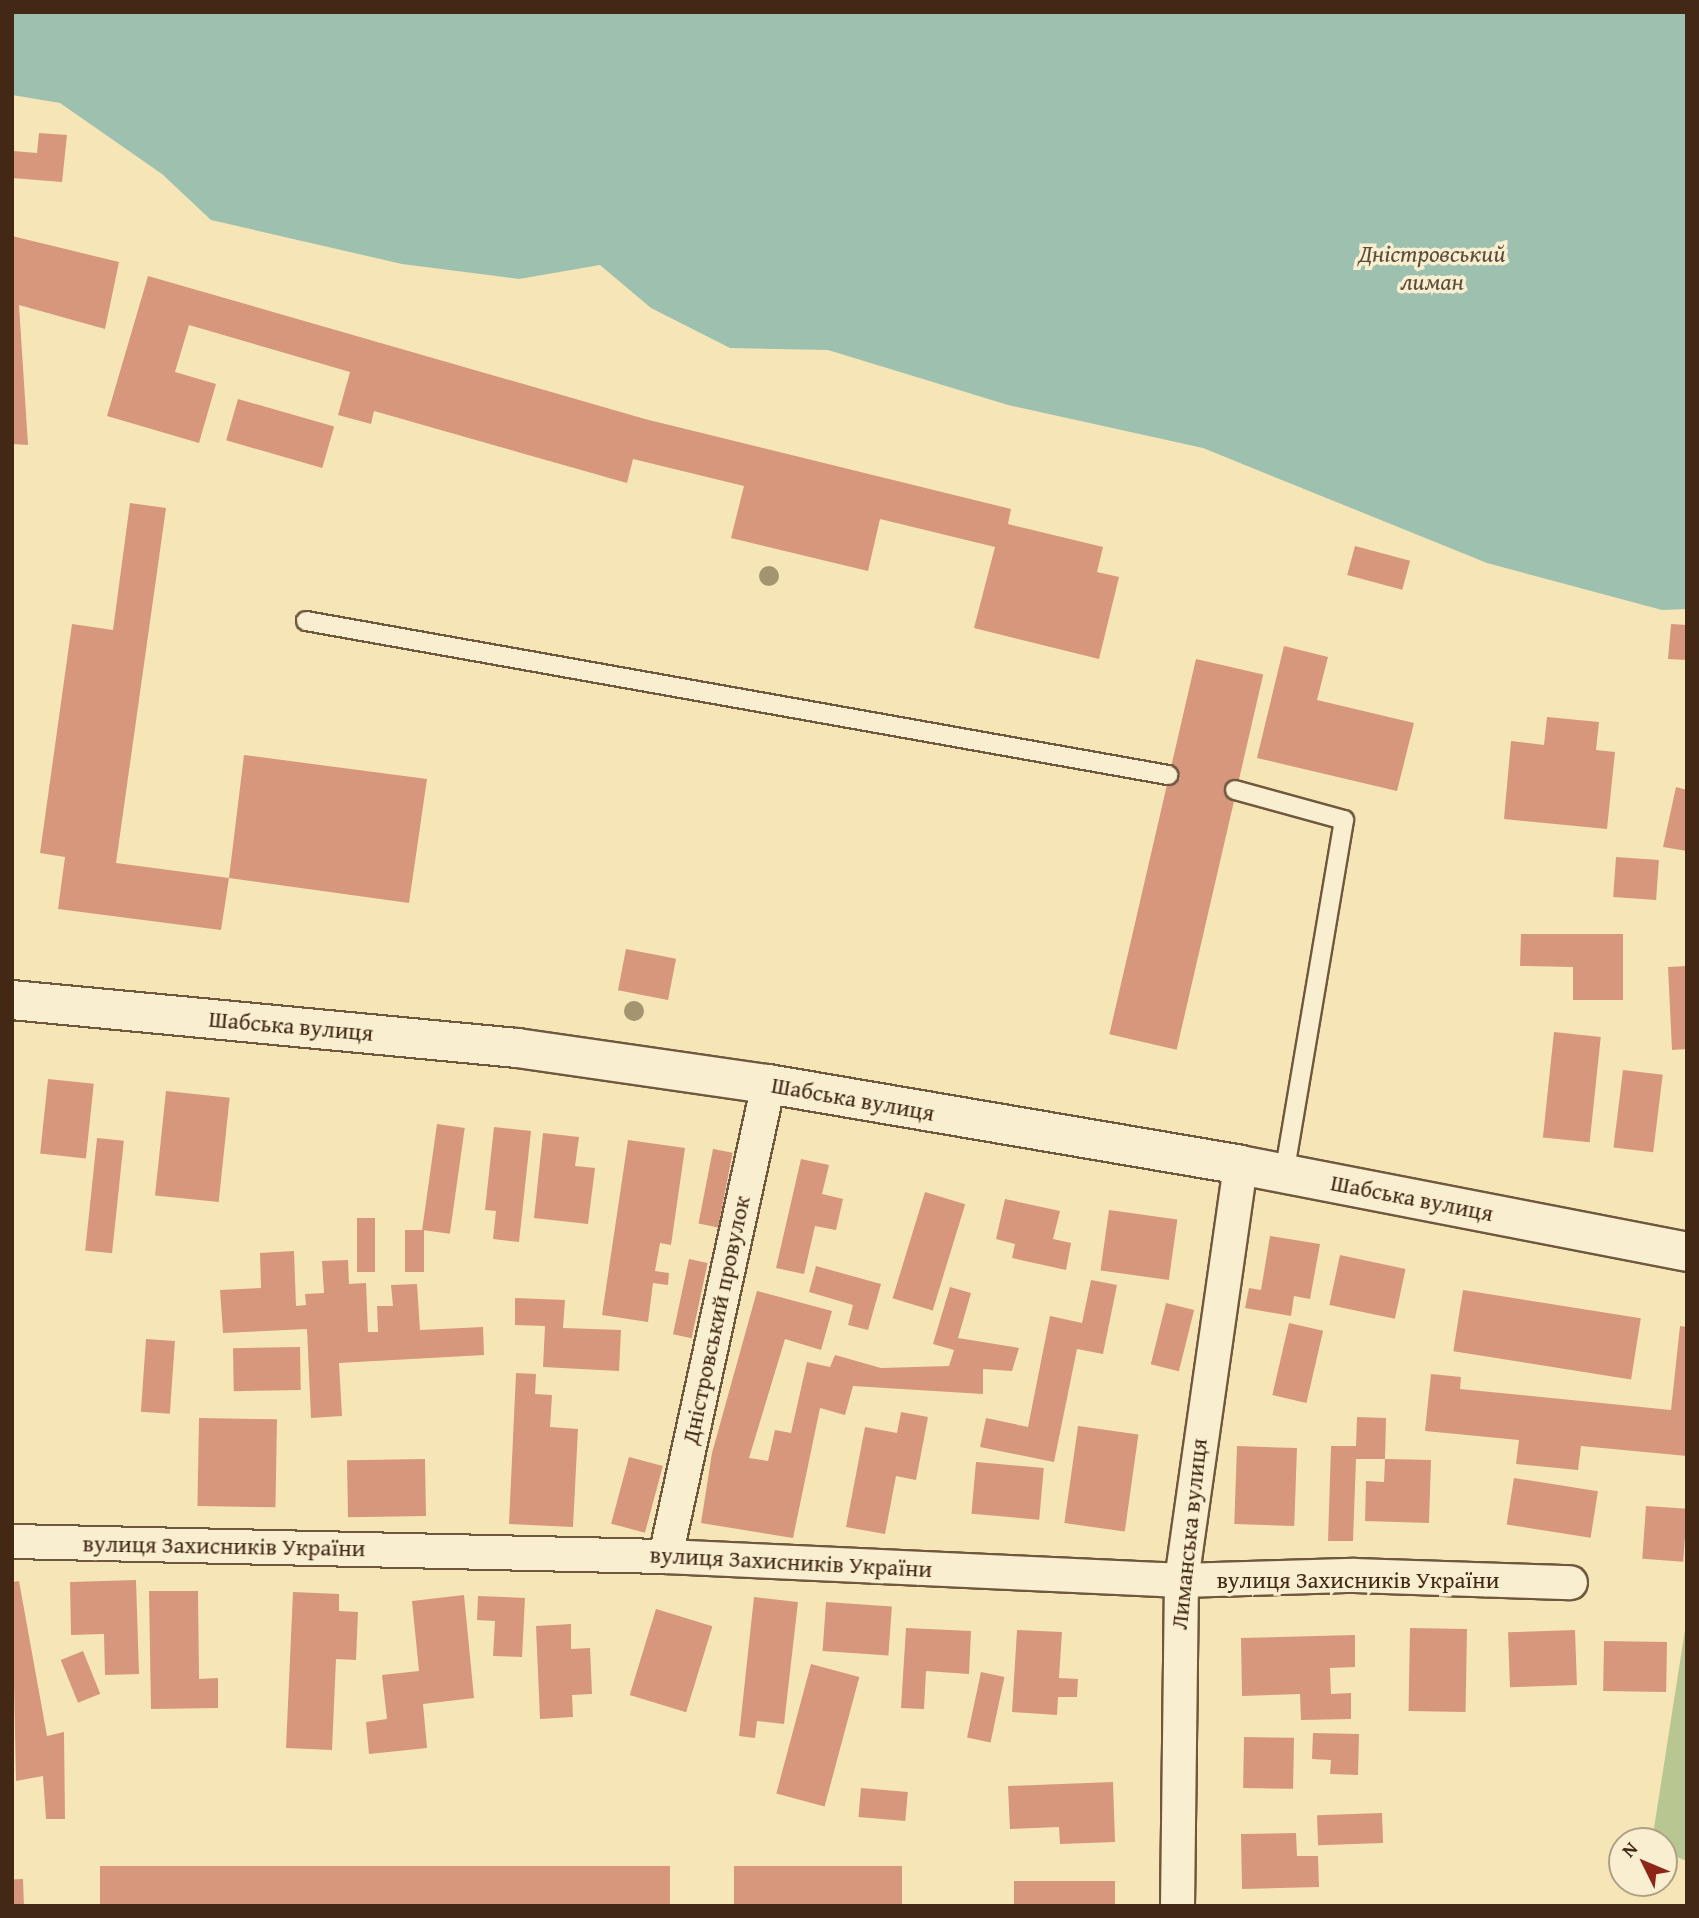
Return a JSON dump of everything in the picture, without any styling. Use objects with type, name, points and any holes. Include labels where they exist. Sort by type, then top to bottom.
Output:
[{"type":"main road","name":"Шабська вулиця","points":[[12,1000],[517,1048],[768,1084],[1240,1165],[1687,1252]]},
{"type":"street","name":"Дністровський провулок","points":[[665,1556],[768,1084]]},
{"type":"street","name":"Лиманська вулиця","points":[[1177,1906],[1181,1580],[1240,1165]]},
{"type":"street","name":"вулиця Захисників України","points":[[12,1541],[665,1556],[1181,1580],[1354,1575],[1570,1582]]},
{"type":"lane","points":[[306,621],[1168,775]]},
{"type":"lane","points":[[1236,790],[1344,820],[1284,1174]]},
{"type":"green space","points":[[1687,1617],[1687,1861],[1678,1857],[1678,1827],[1654,1827]]},
{"type":"water","name":"Дністровський лиман","points":[[12,12],[1687,12],[1687,609],[1662,610],[1487,563],[1203,448],[1008,405],[828,350],[730,348],[651,308],[600,265],[519,279],[402,264],[211,220],[162,174],[60,103],[12,95]]},
{"type":"building","points":[[39,133],[67,135],[62,182],[12,178],[13,151],[37,153]]},
{"type":"building","points":[[12,236],[119,262],[105,329],[19,305],[28,445],[12,444]]},
{"type":"building","points":[[148,276],[645,419],[1011,509],[1008,524],[1103,547],[1097,572],[1119,577],[1099,659],[974,628],[995,547],[880,519],[868,571],[731,538],[744,486],[633,459],[627,483],[374,411],[371,424],[338,415],[350,372],[189,325],[175,372],[216,384],[199,443],[107,416]]},
{"type":"building","points":[[238,399],[334,427],[322,468],[226,440]]},
{"type":"building","points":[[130,503],[166,508],[116,863],[229,878],[221,930],[58,909],[65,857],[40,853],[72,624],[113,630]]},
{"type":"building","points":[[1355,546],[1410,561],[1402,590],[1347,575]]},
{"type":"building","points":[[1671,624],[1687,625],[1687,660],[1668,659]]},
{"type":"building","points":[[1284,646],[1328,657],[1317,700],[1414,723],[1397,791],[1257,758]]},
{"type":"building","points":[[1196,659],[1263,675],[1177,1050],[1109,1034]]},
{"type":"building","points":[[1547,717],[1599,722],[1596,750],[1615,752],[1607,829],[1504,819],[1511,741],[1544,745]]},
{"type":"building","points":[[244,755],[427,779],[409,903],[229,878]]},
{"type":"building","points":[[1676,787],[1687,790],[1687,851],[1663,847]]},
{"type":"building","points":[[1616,857],[1659,860],[1656,900],[1613,897]]},
{"type":"building","points":[[1521,934],[1623,934],[1623,1000],[1573,1000],[1573,967],[1520,966]]},
{"type":"building","points":[[626,949],[676,959],[668,1000],[618,990]]},
{"type":"building","points":[[1687,966],[1687,1049],[1672,1050],[1668,967]]},
{"type":"building","points":[[1554,1032],[1601,1037],[1590,1142],[1543,1137]]},
{"type":"building","points":[[1623,1070],[1663,1075],[1653,1152],[1613,1147]]},
{"type":"building","points":[[48,1079],[94,1084],[86,1158],[40,1154]]},
{"type":"building","points":[[166,1091],[230,1098],[219,1202],[155,1195]]},
{"type":"building","points":[[437,1124],[465,1128],[450,1234],[422,1230]]},
{"type":"building","points":[[494,1127],[531,1131],[519,1242],[493,1239],[496,1211],[485,1210]]},
{"type":"building","points":[[543,1133],[579,1137],[575,1166],[595,1168],[588,1224],[534,1218]]},
{"type":"building","points":[[97,1138],[124,1141],[112,1253],[85,1250]]},
{"type":"building","points":[[628,1140],[685,1148],[671,1245],[660,1243],[655,1271],[669,1273],[668,1285],[653,1283],[648,1322],[602,1315]]},
{"type":"building","points":[[713,1149],[733,1153],[718,1227],[698,1224]]},
{"type":"building","points":[[801,1159],[829,1165],[822,1194],[843,1199],[836,1230],[815,1226],[804,1274],[776,1268]]},
{"type":"building","points":[[925,1192],[965,1204],[933,1310],[893,1298]]},
{"type":"building","points":[[1005,1199],[1060,1211],[1053,1239],[1071,1243],[1066,1270],[1012,1258],[1015,1244],[996,1239]]},
{"type":"building","points":[[1109,1210],[1177,1220],[1169,1280],[1101,1270]]},
{"type":"building","points":[[357,1218],[375,1218],[375,1272],[357,1272]]},
{"type":"building","points":[[405,1230],[424,1230],[424,1272],[405,1272]]},
{"type":"building","points":[[1270,1236],[1320,1244],[1310,1299],[1294,1296],[1291,1316],[1245,1308],[1249,1288],[1261,1290]]},
{"type":"building","points":[[294,1251],[296,1306],[306,1305],[305,1294],[324,1293],[322,1261],[348,1260],[349,1284],[366,1283],[368,1332],[378,1332],[377,1306],[393,1306],[391,1285],[417,1284],[420,1330],[483,1327],[484,1355],[339,1363],[342,1416],[311,1418],[307,1329],[223,1333],[220,1290],[261,1288],[260,1253]]},
{"type":"building","points":[[1340,1255],[1406,1269],[1395,1319],[1329,1305]]},
{"type":"building","points":[[689,1259],[708,1263],[692,1338],[673,1334]]},
{"type":"building","points":[[816,1266],[881,1284],[868,1330],[848,1325],[853,1305],[809,1292]]},
{"type":"building","points":[[1091,1280],[1117,1285],[1103,1354],[1077,1349],[1054,1462],[980,1447],[986,1418],[1028,1427],[1050,1316],[1082,1323]]},
{"type":"building","points":[[950,1287],[971,1293],[958,1338],[1019,1348],[1012,1371],[983,1369],[983,1394],[853,1386],[845,1415],[820,1408],[793,1538],[701,1523],[712,1453],[757,1291],[832,1311],[821,1350],[785,1339],[749,1458],[768,1461],[775,1430],[791,1433],[807,1362],[830,1367],[835,1355],[881,1368],[949,1366],[954,1350],[933,1344]]},
{"type":"building","points":[[1463,1290],[1641,1318],[1631,1379],[1453,1351]]},
{"type":"building","points":[[515,1298],[565,1300],[563,1328],[621,1330],[619,1371],[543,1367],[545,1326],[515,1325]]},
{"type":"building","points":[[1166,1303],[1194,1310],[1179,1371],[1151,1364]]},
{"type":"building","points":[[1289,1323],[1323,1331],[1306,1403],[1272,1395]]},
{"type":"building","points":[[1680,1326],[1687,1327],[1687,1456],[1581,1446],[1578,1470],[1516,1464],[1519,1440],[1425,1431],[1431,1374],[1461,1377],[1460,1389],[1671,1410]]},
{"type":"building","points":[[146,1339],[175,1341],[170,1414],[141,1412]]},
{"type":"building","points":[[300,1347],[301,1390],[234,1391],[233,1348]]},
{"type":"building","points":[[516,1373],[536,1374],[535,1394],[552,1395],[550,1427],[578,1429],[573,1527],[509,1524]]},
{"type":"building","points":[[901,1412],[928,1417],[916,1480],[896,1476],[885,1534],[846,1527],[865,1427],[897,1433]]},
{"type":"building","points":[[1357,1417],[1386,1418],[1385,1459],[1356,1459],[1353,1541],[1328,1541],[1331,1446],[1356,1446]]},
{"type":"building","points":[[199,1418],[277,1419],[275,1507],[197,1506]]},
{"type":"building","points":[[1078,1426],[1138,1434],[1125,1532],[1064,1523]]},
{"type":"building","points":[[1237,1446],[1297,1448],[1294,1526],[1234,1524]]},
{"type":"building","points":[[629,1457],[663,1466],[645,1533],[611,1524]]},
{"type":"building","points":[[425,1459],[426,1516],[348,1517],[347,1460]]},
{"type":"building","points":[[1385,1459],[1431,1460],[1429,1523],[1365,1521],[1366,1481],[1384,1482]]},
{"type":"building","points":[[976,1462],[1044,1468],[1039,1520],[971,1514]]},
{"type":"building","points":[[1514,1478],[1598,1491],[1591,1538],[1507,1524]]},
{"type":"building","points":[[1646,1506],[1687,1509],[1683,1562],[1642,1559]]},
{"type":"building","points":[[136,1580],[139,1674],[105,1675],[104,1634],[71,1635],[70,1582]]},
{"type":"building","points":[[19,1581],[47,1736],[64,1732],[65,1819],[46,1819],[43,1776],[16,1781],[12,1582]]},
{"type":"building","points":[[149,1591],[198,1591],[199,1679],[218,1678],[218,1708],[151,1709]]},
{"type":"building","points":[[293,1592],[339,1594],[339,1611],[358,1612],[356,1660],[336,1659],[332,1750],[286,1748]]},
{"type":"building","points":[[464,1595],[474,1698],[423,1704],[427,1748],[369,1754],[366,1722],[387,1719],[382,1675],[419,1671],[412,1601]]},
{"type":"building","points":[[478,1596],[525,1598],[522,1657],[493,1656],[495,1621],[477,1620]]},
{"type":"building","points":[[754,1597],[798,1602],[784,1724],[757,1721],[755,1738],[739,1736]]},
{"type":"building","points":[[826,1602],[892,1607],[888,1655],[823,1651]]},
{"type":"building","points":[[656,1609],[712,1626],[686,1712],[630,1695]]},
{"type":"building","points":[[571,1624],[571,1649],[590,1648],[592,1694],[572,1695],[573,1717],[540,1719],[536,1626]]},
{"type":"building","points":[[906,1628],[971,1631],[969,1674],[926,1671],[924,1709],[901,1708]]},
{"type":"building","points":[[1410,1628],[1467,1629],[1466,1712],[1409,1711]]},
{"type":"building","points":[[1017,1630],[1062,1632],[1059,1678],[1078,1679],[1077,1697],[1058,1697],[1057,1715],[1012,1712]]},
{"type":"building","points":[[1575,1630],[1577,1685],[1510,1687],[1508,1632]]},
{"type":"building","points":[[1355,1635],[1355,1667],[1330,1668],[1331,1694],[1351,1693],[1351,1719],[1301,1720],[1300,1694],[1242,1696],[1241,1638]]},
{"type":"building","points":[[1604,1641],[1667,1642],[1666,1692],[1603,1691]]},
{"type":"building","points":[[83,1651],[100,1694],[78,1703],[61,1660]]},
{"type":"building","points":[[811,1664],[859,1677],[825,1806],[776,1793]]},
{"type":"building","points":[[981,1672],[1004,1677],[991,1743],[967,1738]]},
{"type":"building","points":[[1313,1733],[1359,1734],[1358,1775],[1330,1774],[1331,1760],[1312,1759]]},
{"type":"building","points":[[1244,1737],[1294,1738],[1293,1789],[1243,1788]]},
{"type":"building","points":[[1113,1782],[1115,1842],[1060,1844],[1059,1827],[1010,1829],[1008,1786]]},
{"type":"building","points":[[861,1788],[908,1792],[905,1821],[858,1817]]},
{"type":"building","points":[[1382,1813],[1383,1843],[1318,1845],[1317,1815]]},
{"type":"building","points":[[1296,1833],[1297,1856],[1318,1856],[1319,1887],[1242,1889],[1241,1834]]},
{"type":"building","points":[[100,1866],[670,1866],[670,1906],[100,1906]]},
{"type":"building","points":[[734,1866],[902,1866],[902,1906],[734,1906]]},
{"type":"building","points":[[12,1879],[23,1879],[24,1906],[13,1906]]},
{"type":"building","points":[[1014,1881],[1115,1881],[1115,1906],[1014,1906]]}]
